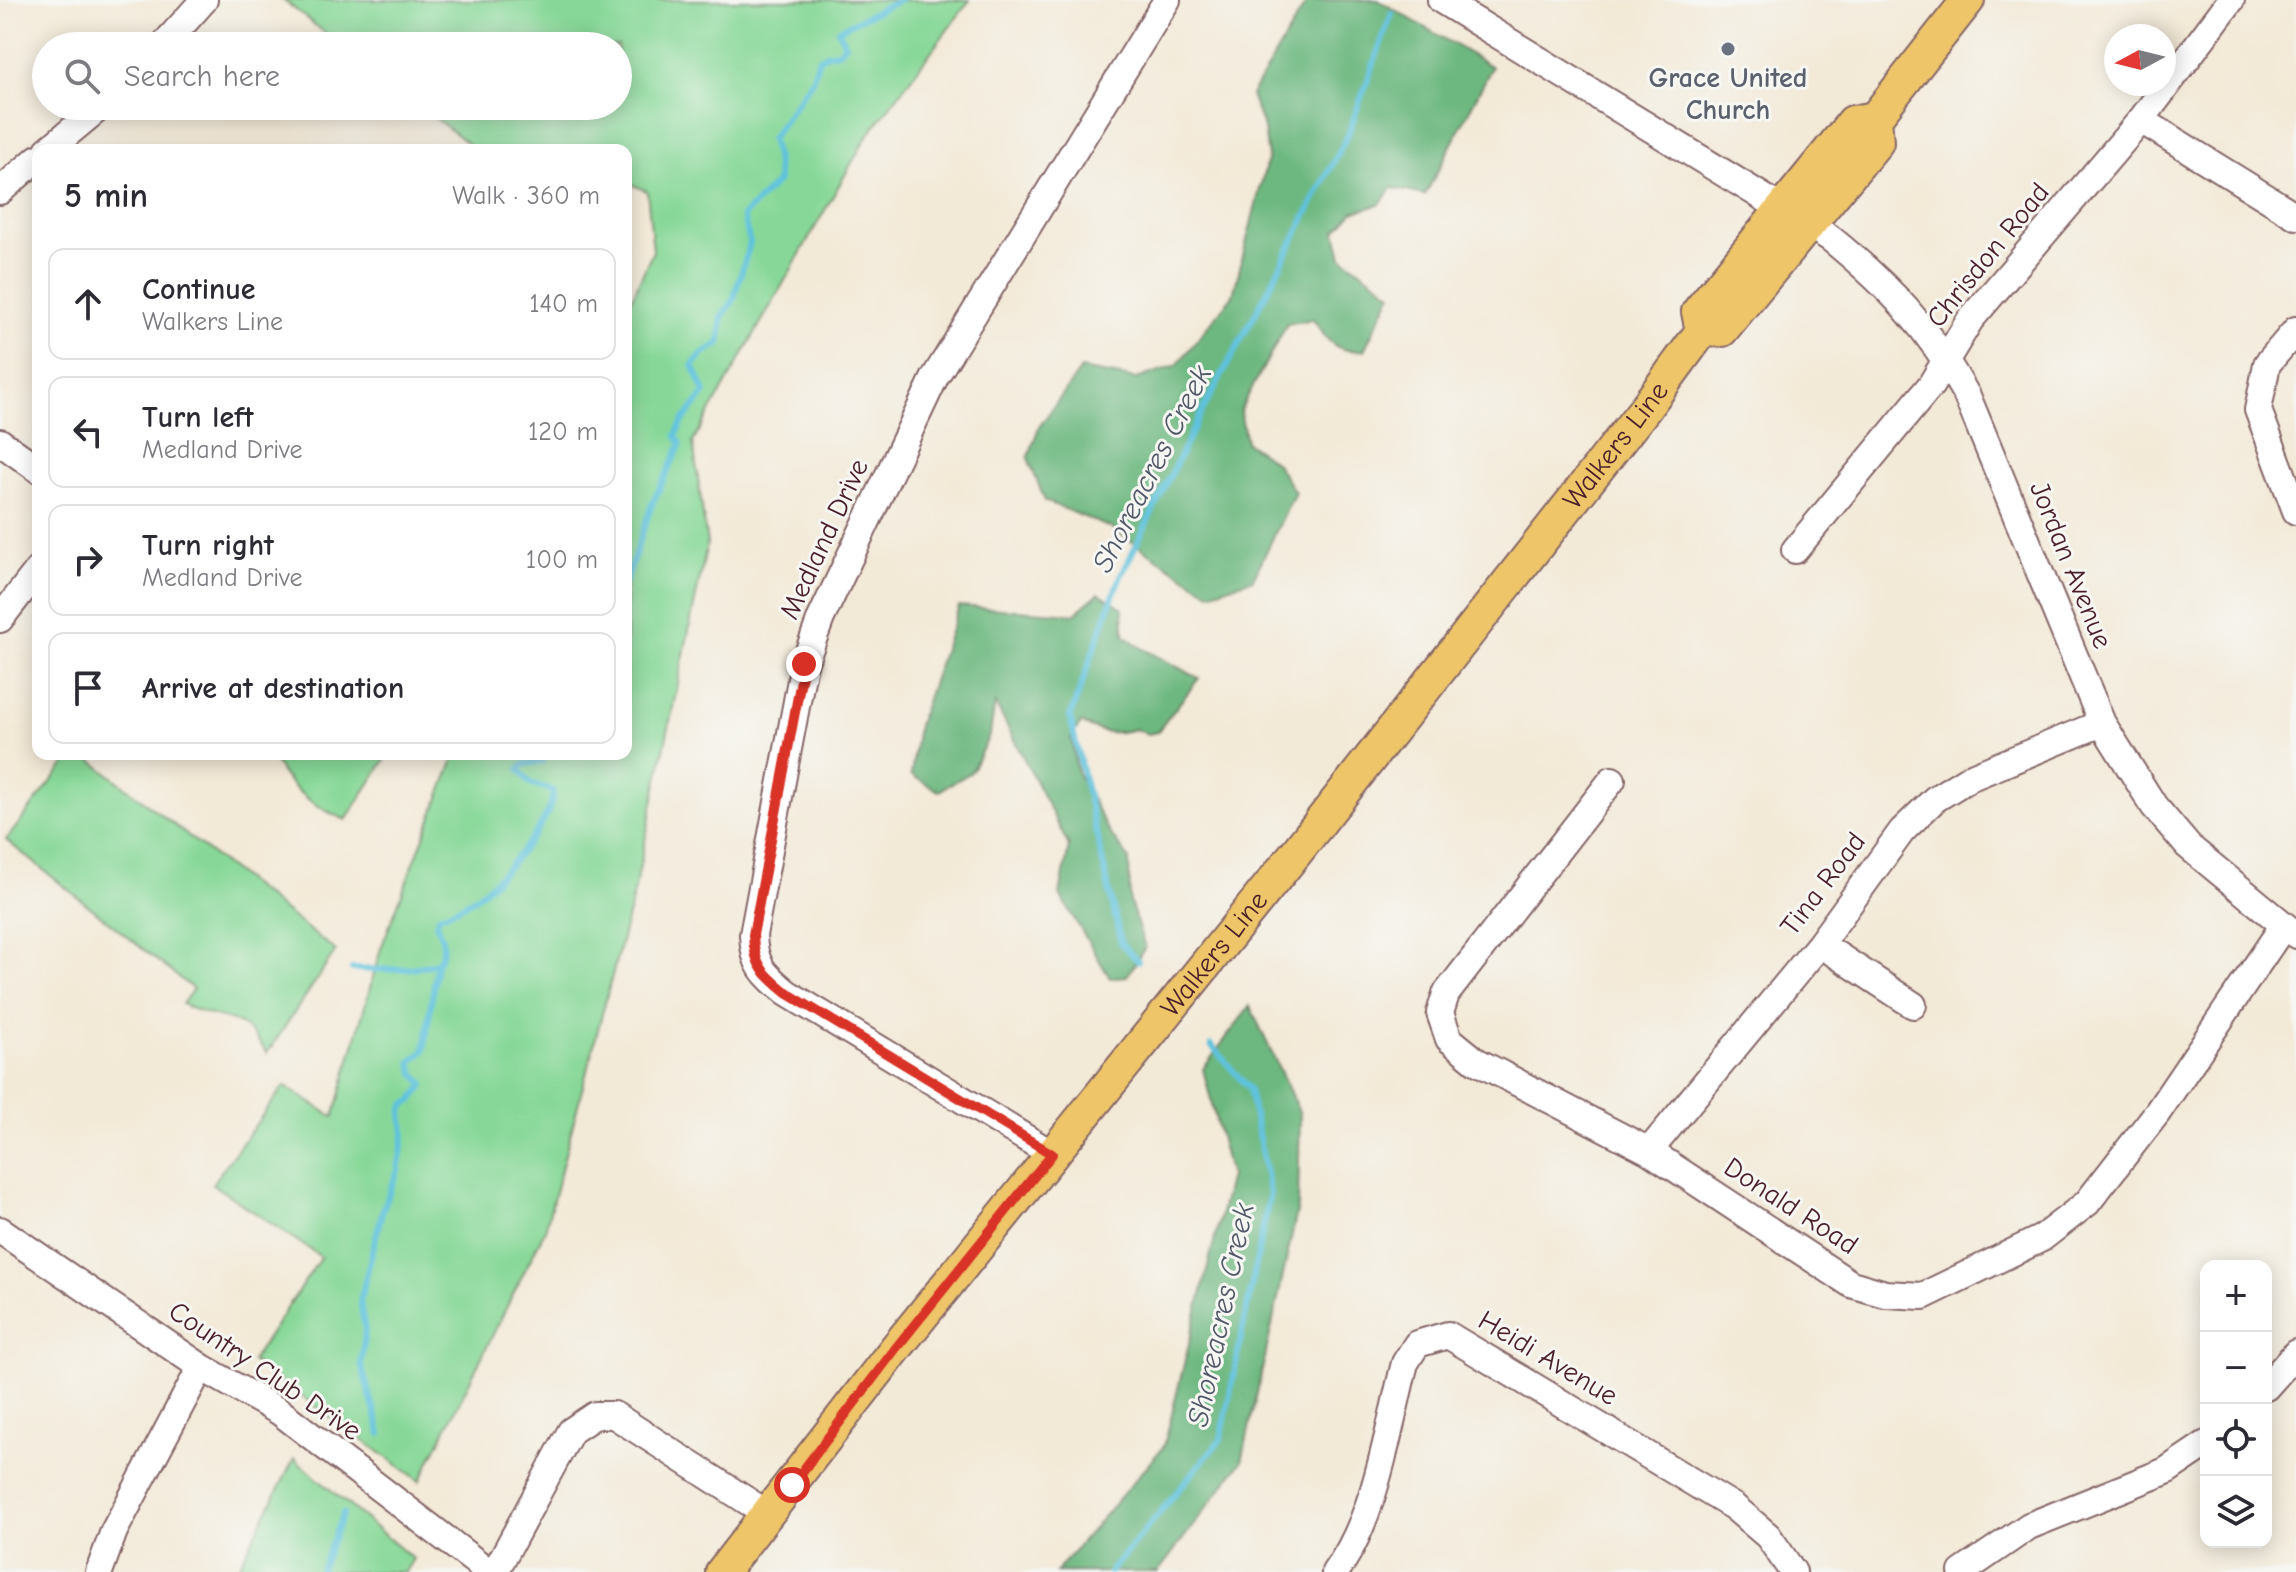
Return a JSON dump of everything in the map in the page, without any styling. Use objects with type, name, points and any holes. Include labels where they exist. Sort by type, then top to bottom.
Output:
[{"type":"main road","name":"Walkers Line","points":[[722,1572],[896,1348],[1295,854],[1643,411],[1702,331],[1722,330],[1853,122],[1875,118],[1968,0]]},
{"type":"street","points":[[175,32],[204,0]]},
{"type":"street","name":"Medland Drive","points":[[1052,1154],[787,993],[764,974],[754,954],[753,935],[804,664],[821,618],[935,377],[1167,0]]},
{"type":"street","name":"Jordan Avenue","points":[[1441,0],[1795,217],[1866,268],[1923,326],[1967,396],[2102,723],[2154,806],[2188,846],[2290,930]]},
{"type":"street","name":"Chrisdon Road","points":[[1795,550],[1931,385],[1970,320],[2141,120],[2231,0]]},
{"type":"street","points":[[55,144],[84,120]]},
{"type":"street","points":[[2141,120],[2296,216]]},
{"type":"street","points":[[0,191],[32,163]]},
{"type":"street","points":[[2296,330],[2267,364],[2258,410],[2296,511]]},
{"type":"street","points":[[0,442],[32,465]]},
{"type":"street","points":[[0,619],[32,578]]},
{"type":"street","name":"Tina Road","points":[[1649,1151],[1820,944],[1902,831],[1935,799],[1969,778],[2102,723]]},
{"type":"street","name":"Donald Road","points":[[1612,780],[1446,994],[1440,1013],[1449,1039],[1476,1061],[1649,1151],[1851,1284],[1885,1294],[1923,1296],[2042,1238],[2087,1203],[2157,1113],[2290,930]]},
{"type":"street","points":[[1820,944],[1913,1005]]},
{"type":"street","name":"Country Club Drive","points":[[0,1230],[201,1367],[280,1412],[492,1572]]},
{"type":"street","name":"Heidi Avenue","points":[[1340,1571],[1372,1493],[1405,1363],[1417,1344],[1448,1335],[1734,1507],[1768,1536],[1793,1572]]},
{"type":"street","points":[[2272,1380],[2296,1353]]},
{"type":"street","points":[[99,1572],[114,1531],[201,1367]]},
{"type":"street","points":[[492,1572],[571,1431],[595,1415],[614,1415],[769,1515]]},
{"type":"street","points":[[1962,1572],[2029,1526],[2166,1471],[2200,1448]]},
{"type":"green space","points":[[283,0],[970,0],[866,138],[693,442],[707,544],[635,889],[545,1230],[420,1481],[252,1361],[321,1257],[212,1184],[284,1086],[334,1117],[381,948],[454,760],[632,760],[632,298],[653,251],[647,191],[632,185],[632,144],[468,144],[438,120],[632,120],[632,32],[324,32]]},
{"type":"green space","points":[[1308,0],[1378,0],[1492,67],[1425,195],[1392,188],[1379,205],[1353,212],[1336,231],[1342,257],[1392,293],[1364,350],[1339,348],[1323,334],[1313,319],[1287,324],[1240,410],[1246,442],[1275,462],[1295,492],[1253,579],[1210,593],[1111,528],[1045,501],[1028,458],[1039,427],[1081,369],[1137,379],[1177,365],[1233,295],[1268,157],[1264,129],[1251,95]]},
{"type":"green space","points":[[1099,593],[1123,608],[1124,635],[1143,649],[1199,678],[1157,732],[1148,734],[1135,729],[1108,732],[1081,723],[1071,738],[1078,774],[1109,832],[1129,859],[1130,902],[1145,947],[1127,976],[1110,978],[1060,895],[1069,846],[995,703],[990,734],[971,772],[939,791],[911,775],[918,725],[959,606],[1074,614]]},
{"type":"green space","points":[[68,760],[91,760],[336,951],[267,1053],[242,1025],[182,1004],[193,989],[6,840]]},
{"type":"green space","points":[[274,760],[385,760],[346,820],[302,794]]},
{"type":"green space","points":[[1250,1006],[1300,1114],[1298,1207],[1242,1461],[1158,1572],[1056,1572],[1164,1446],[1230,1176],[1203,1069]]},
{"type":"green space","points":[[294,1459],[413,1559],[405,1572],[236,1572]]},
{"type":"waterway","name":"Shoreacres Creek","points":[[632,563],[652,504],[681,444],[676,436],[705,392],[693,365],[702,354],[720,343],[722,317],[733,301],[750,243],[743,216],[778,181],[771,139],[812,80],[819,59],[838,52],[845,45],[838,30],[900,0]]},
{"type":"waterway","name":"Shoreacres Creek","points":[[1138,961],[1121,943],[1070,717],[1118,582],[1198,419],[1348,134],[1392,13]]},
{"type":"waterway","name":"Shoreacres Creek","points":[[381,1434],[361,1364],[365,1331],[360,1301],[382,1212],[398,1170],[404,1135],[402,1112],[405,1104],[412,1101],[424,1084],[414,1073],[411,1062],[424,1051],[437,963],[443,948],[436,924],[439,916],[465,904],[488,887],[539,827],[552,800],[552,790],[530,783],[519,769],[525,764],[542,760]]},
{"type":"waterway","name":"Shoreacres Creek","points":[[352,969],[405,969],[437,963]]},
{"type":"waterway","name":"Shoreacres Creek","points":[[1110,1572],[1221,1439],[1270,1193],[1249,1089],[1211,1045]]},
{"type":"waterway","name":"Shoreacres Creek","points":[[320,1572],[343,1513]]},
{"type":"place","name":"Grace United Church","points":[[1728,49]]},
{"type":"route","points":[[792,1485],[896,1348],[1052,1154],[787,993],[764,974],[754,954],[753,935],[804,664]]}]
